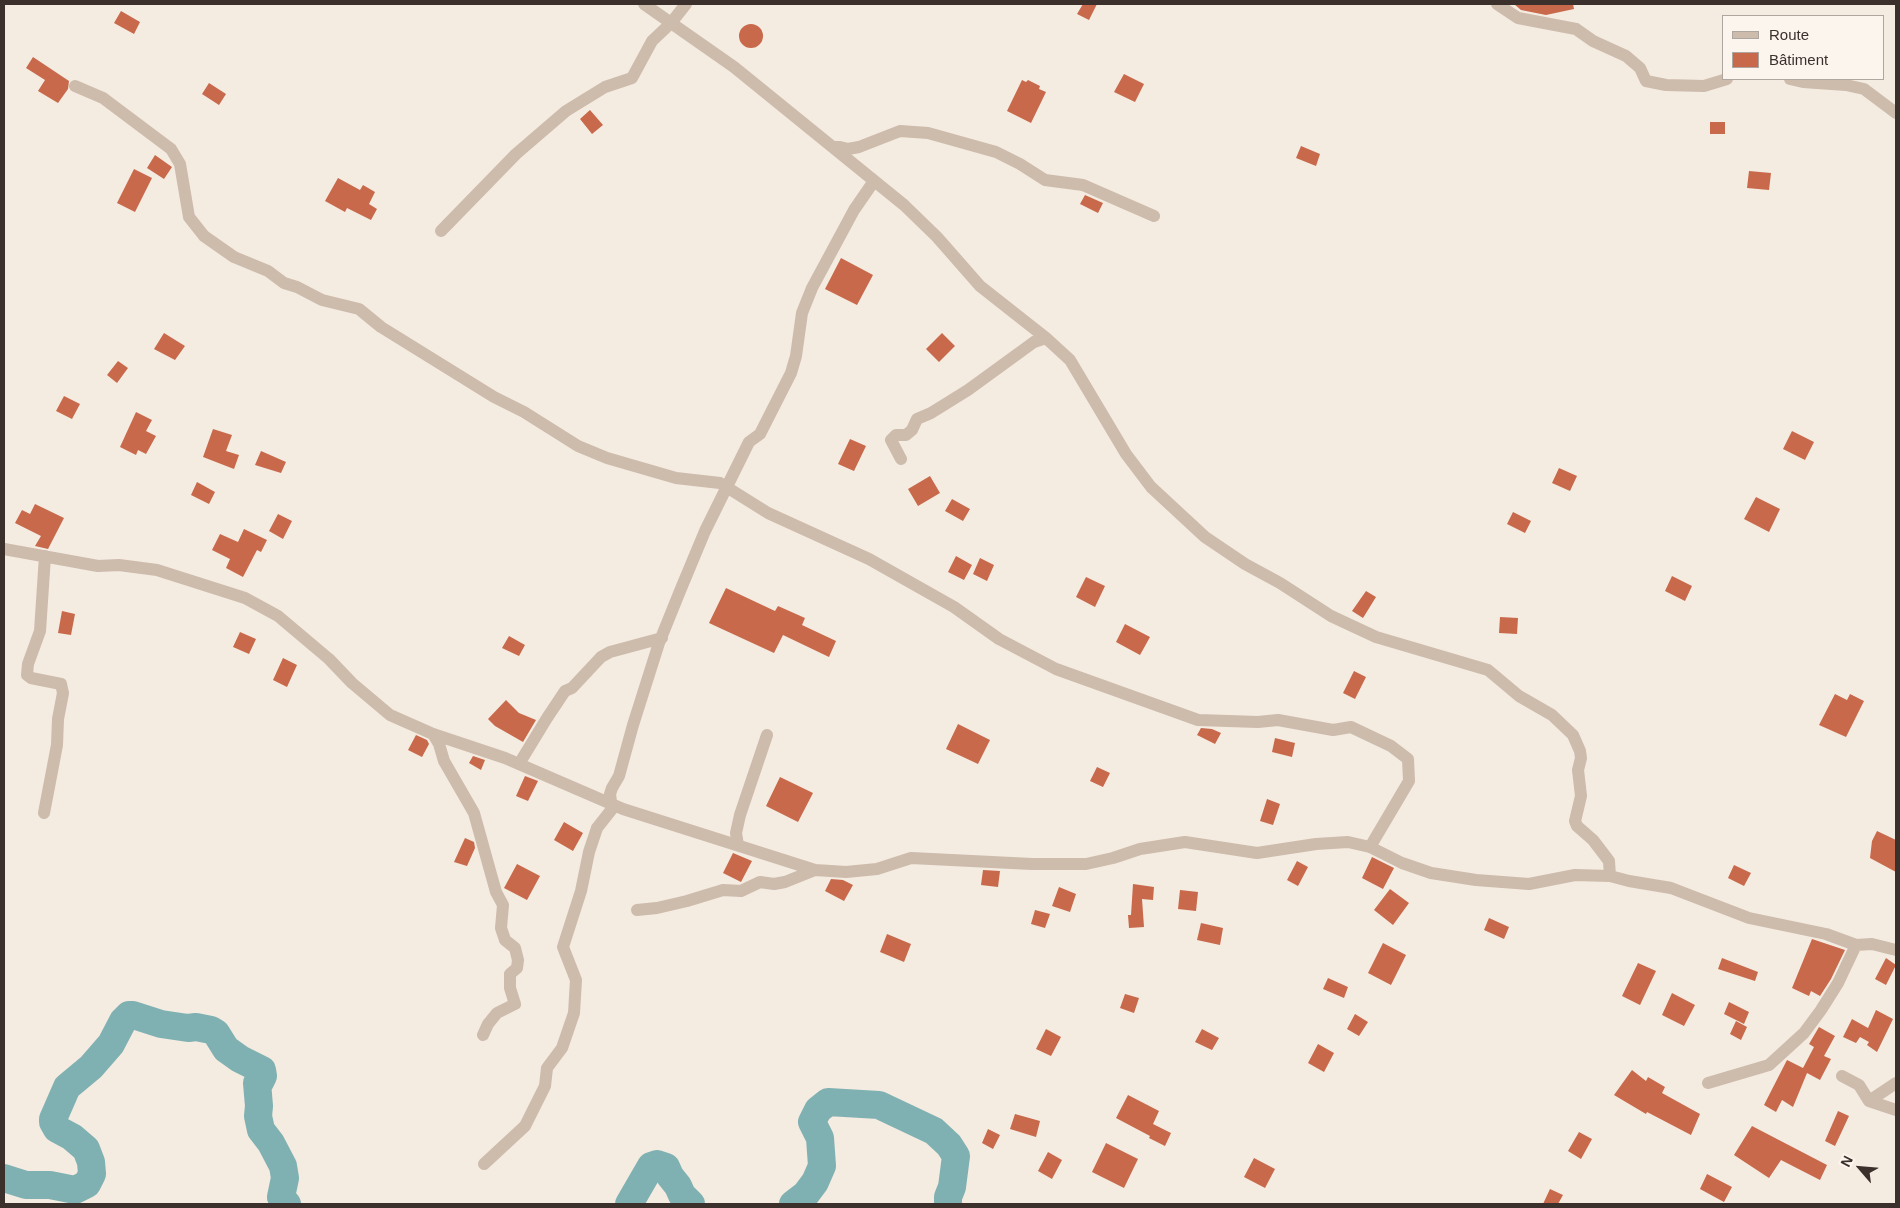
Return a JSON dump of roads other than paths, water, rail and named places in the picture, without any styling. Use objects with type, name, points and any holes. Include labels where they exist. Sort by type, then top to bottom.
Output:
[{"type":"street","points":[[644,4],[734,67],[904,205],[937,237],[980,286],[1046,338],[1070,360],[1126,454],[1151,487],[1205,537],[1245,564],[1280,583],[1332,616],[1376,637],[1488,670],[1519,696],[1552,715],[1573,735],[1581,758],[1578,770],[1581,796],[1575,822],[1593,840],[1609,861],[1610,876]]},
{"type":"street","points":[[441,231],[516,154],[566,111],[605,87],[632,78],[652,40],[686,4]]},
{"type":"street","points":[[1497,4],[1518,18],[1576,29],[1593,41],[1626,56],[1640,68],[1646,81],[1704,86],[1724,80]]},
{"type":"street","points":[[1794,80],[1846,85],[1864,89],[1896,114]]},
{"type":"street","points":[[75,86],[103,98],[171,148],[180,164],[189,217],[204,236],[234,257],[268,271],[284,283],[297,287],[322,300],[359,309],[381,327],[578,446],[607,458],[676,478],[706,480],[728,486],[768,513],[868,559],[954,607],[998,639],[1056,669],[1198,720],[1258,722],[1278,720],[1332,730],[1350,727],[1392,746],[1408,758],[1410,781],[1370,847]]},
{"type":"street","points":[[833,147],[848,149],[859,147],[900,131],[928,133],[996,152],[1045,180],[1083,185],[1154,216]]},
{"type":"street","points":[[484,1164],[525,1126],[545,1086],[548,1068],[562,1048],[574,1013],[576,980],[563,947],[581,891],[589,852],[597,828],[612,809],[610,794],[619,776],[633,726],[662,638],[705,531],[750,442],[760,434],[791,373],[796,356],[802,313],[812,288],[854,210],[874,181]]},
{"type":"street","points":[[901,459],[892,440],[896,435],[906,435],[912,430],[917,419],[931,413],[968,390],[1034,342],[1046,338]]},
{"type":"street","points":[[4,549],[98,566],[119,565],[157,570],[245,598],[278,616],[329,659],[352,683],[390,715],[433,734],[505,758],[623,809],[816,870],[846,872],[877,869],[911,858],[1032,864],[1086,864],[1140,849],[1185,842],[1257,853],[1316,844],[1348,842],[1370,847],[1402,863],[1431,873],[1476,880],[1529,884],[1575,875],[1610,876],[1671,888],[1749,918],[1826,934],[1856,944],[1872,944],[1896,950]]},
{"type":"street","points":[[44,813],[57,745],[58,719],[63,693],[61,684],[30,678],[27,675],[28,664],[40,631],[45,556]]},
{"type":"street","points":[[519,764],[565,691],[572,688],[601,657],[610,652],[662,638]]},
{"type":"street","points":[[433,734],[439,744],[444,760],[474,813],[496,892],[503,905],[501,928],[505,940],[515,948],[518,960],[517,968],[510,974],[510,988],[515,1004],[498,1013],[488,1024],[483,1035]]},
{"type":"street","points":[[738,845],[736,833],[740,816],[767,735]]},
{"type":"street","points":[[637,910],[687,902],[723,890],[741,891],[760,882],[774,884],[785,882],[816,870]]},
{"type":"street","points":[[1708,1083],[1769,1065],[1776,1059],[1804,1032],[1821,1010],[1838,983],[1856,944]]},
{"type":"street","points":[[1842,1076],[1859,1085],[1869,1101],[1896,1110]]},
{"type":"street","points":[[1869,1101],[1896,1083]]},
{"type":"waterway","points":[[4,1178],[26,1185],[50,1185],[75,1190],[87,1184],[92,1174],[91,1162],[86,1149],[72,1137],[57,1129],[53,1119],[67,1087],[91,1067],[111,1044],[123,1021],[129,1015],[133,1015],[161,1024],[211,1030],[216,1033],[226,1049],[240,1059],[262,1070],[263,1076],[260,1082],[257,1083],[258,1116],[261,1130],[271,1143],[283,1166],[285,1178],[281,1197],[287,1204]]},
{"type":"waterway","points":[[793,1204],[806,1194],[815,1182],[822,1166],[820,1138],[812,1122],[818,1110],[828,1102],[879,1105],[934,1131],[949,1145],[956,1156],[948,1204]]},
{"type":"waterway","points":[[629,1204],[651,1166],[657,1164],[666,1167],[682,1195],[691,1204]]}]
